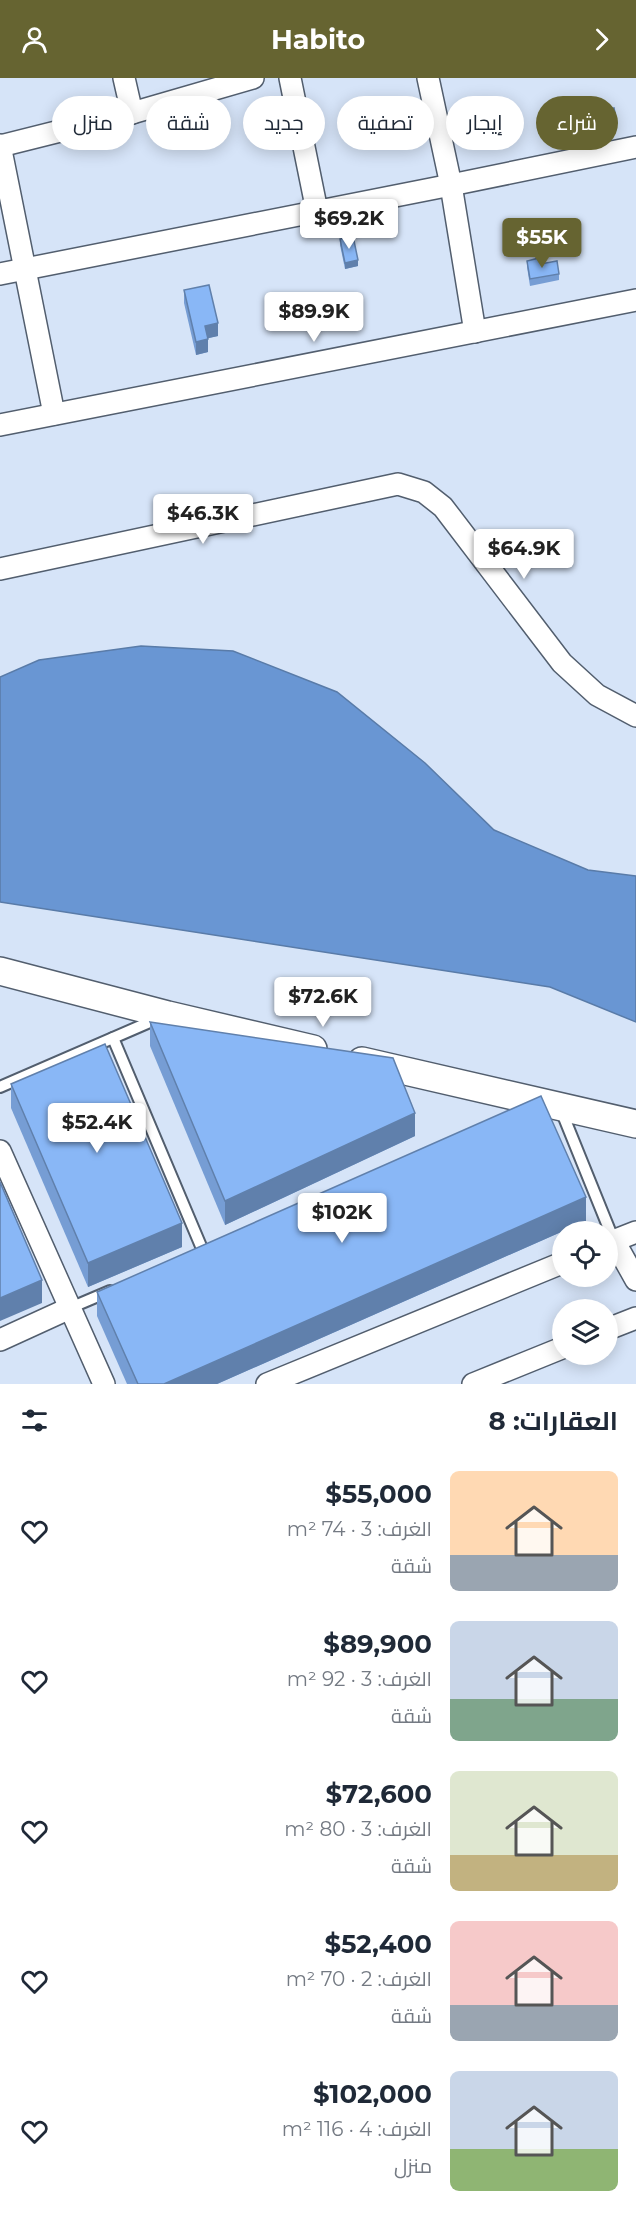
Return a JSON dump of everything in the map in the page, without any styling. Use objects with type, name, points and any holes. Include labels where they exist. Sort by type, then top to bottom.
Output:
[{"type":"street","points":[[124,78],[128,96]]},
{"type":"street","points":[[134,112],[253,78]]},
{"type":"street","points":[[290,78],[317,211]]},
{"type":"street","points":[[428,78],[451,185],[475,332]]},
{"type":"street","points":[[52,133],[0,146],[54,414]]},
{"type":"street","points":[[0,274],[636,147]]},
{"type":"street","points":[[0,425],[636,300]]},
{"type":"street","points":[[0,569],[398,484],[424,492],[443,507],[562,663],[597,696],[636,716]]},
{"type":"street","points":[[0,971],[538,1106],[636,1124]]},
{"type":"street","points":[[0,1150],[104,1384]]},
{"type":"street","points":[[618,1239],[636,1232]]},
{"type":"street","points":[[618,1253],[636,1280]]},
{"type":"street","points":[[267,1384],[552,1267]]},
{"type":"street","points":[[0,1340],[70,1308]]},
{"type":"street","points":[[618,1325],[636,1318]]},
{"type":"street","points":[[473,1384],[552,1352]]},
{"type":"lane","points":[[0,1087],[168,1015]]},
{"type":"lane","points":[[113,1038],[203,1251]]},
{"type":"lane","points":[[538,1106],[600,1221]]},
{"type":"lane","points":[[70,1308],[121,1286]]},
{"type":"water","points":[[141,646],[233,651],[337,692],[425,763],[494,830],[588,870],[636,876],[636,1022],[550,987],[0,902],[0,677],[39,660]]},
{"type":"building","points":[[353,236],[358,260],[345,263],[340,239]]},
{"type":"building","points":[[539,258],[541,264],[557,261],[559,274],[530,279],[527,261]]},
{"type":"building","points":[[209,285],[218,323],[205,326],[208,339],[196,342],[184,290]]},
{"type":"building","points":[[150,1022],[393,1058],[415,1113],[225,1201]]},
{"type":"building","points":[[105,1044],[182,1223],[88,1263],[11,1084]]},
{"type":"building","points":[[541,1096],[586,1197],[164,1384],[138,1384],[97,1292]]},
{"type":"building","points":[[0,1182],[42,1280],[0,1298]]}]
